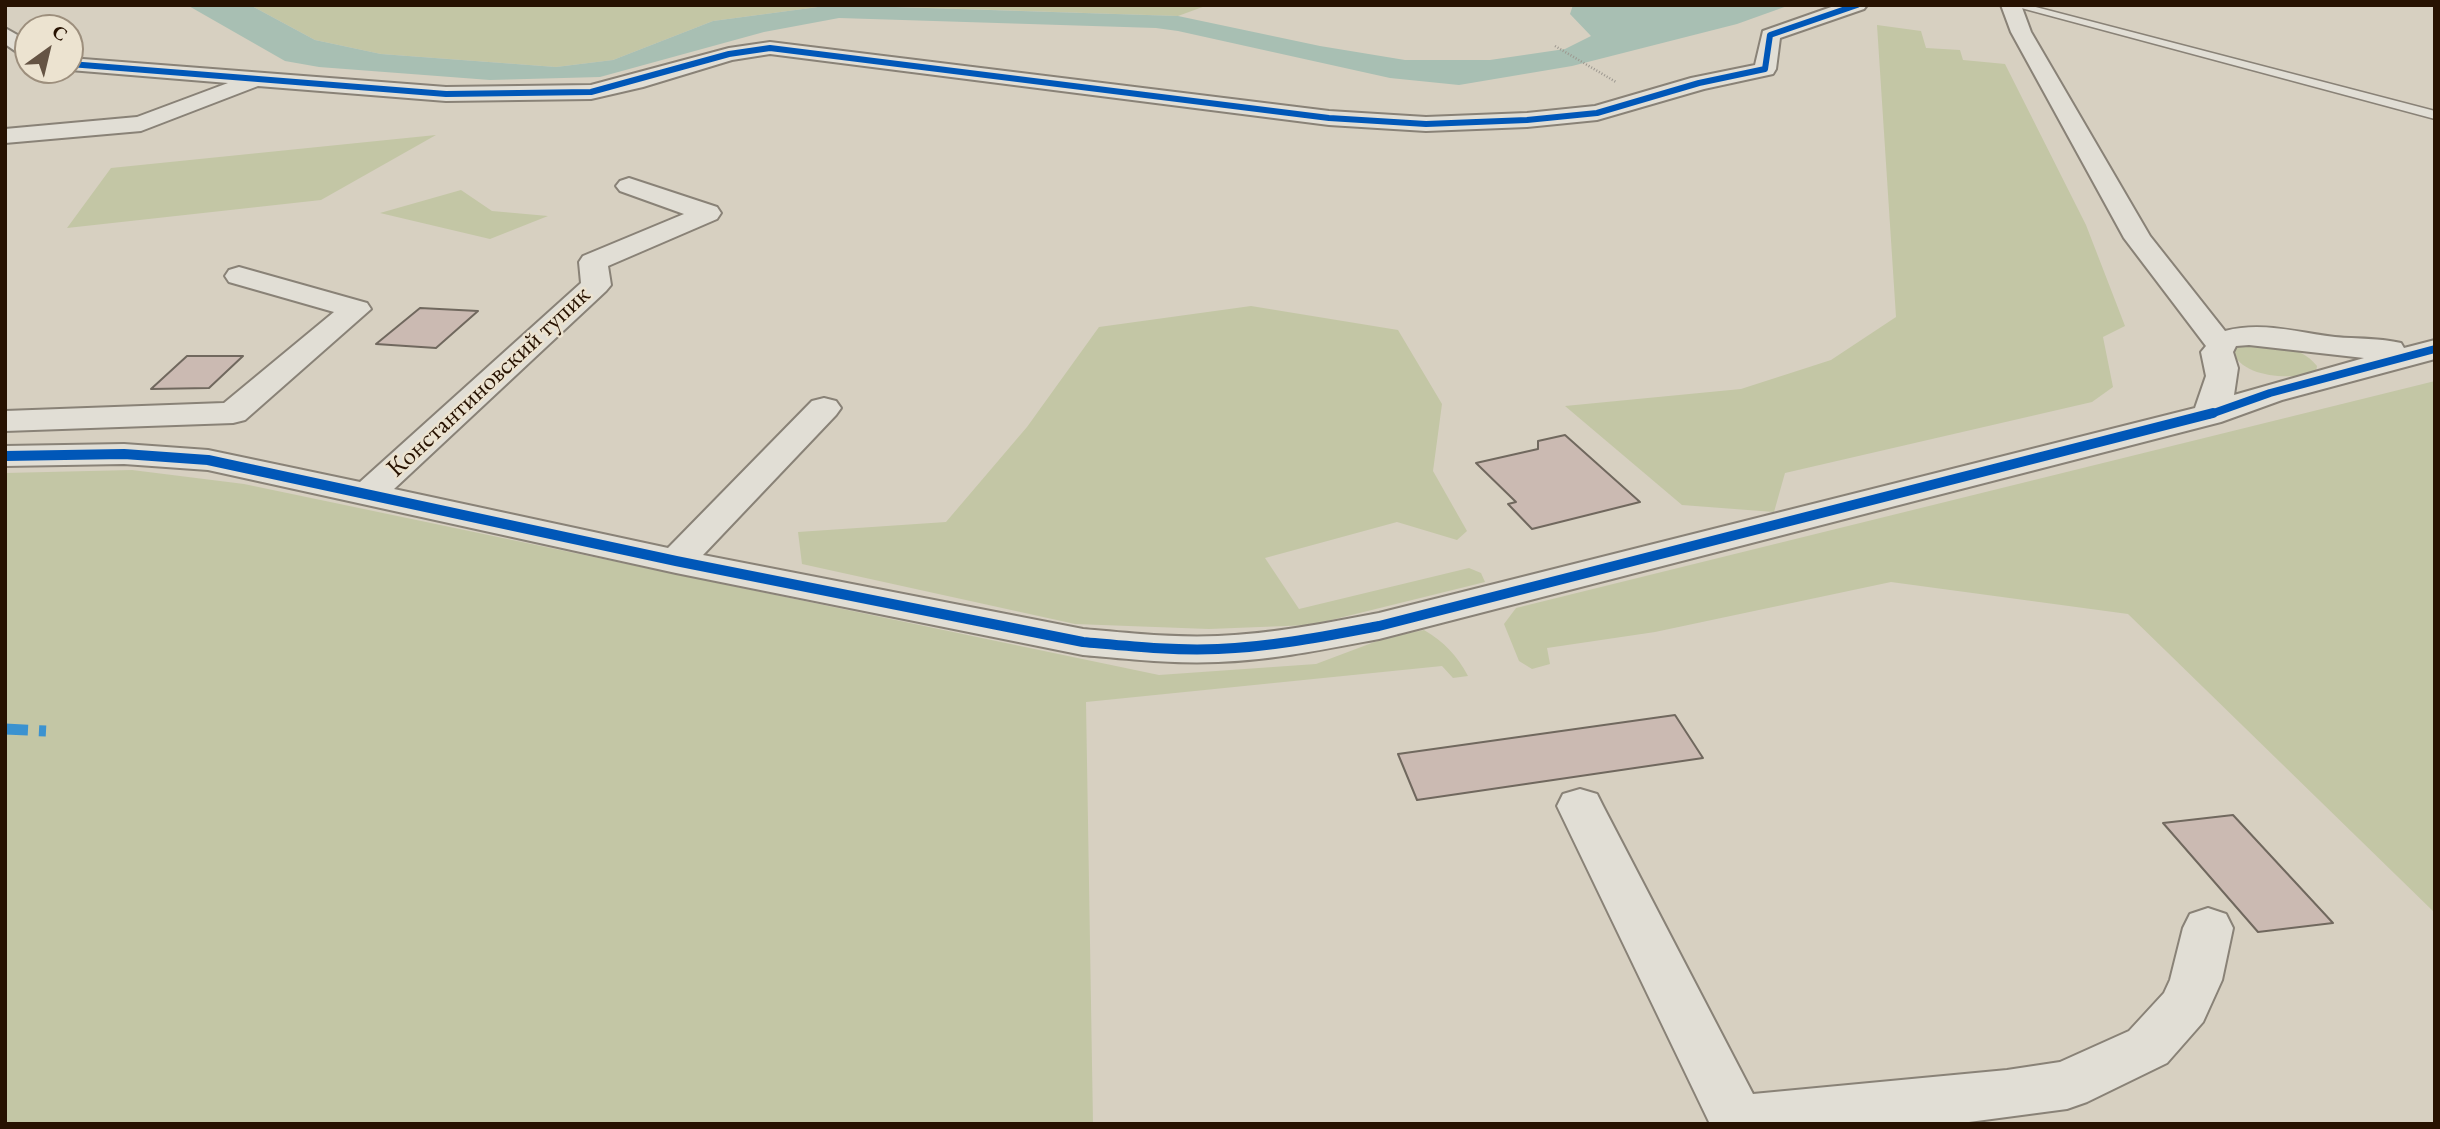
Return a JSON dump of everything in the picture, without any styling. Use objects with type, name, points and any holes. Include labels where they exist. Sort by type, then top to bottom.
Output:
[{"type":"street","points":[[84,65],[446,94],[591,92],[729,54],[770,48],[1329,118],[1426,124],[1527,120],[1597,113],[1699,83],[1765,69],[1770,35],[1857,5]]},
{"type":"street","points":[[2013,5],[2021,32],[2138,238],[2222,353],[2254,376],[2313,382],[2332,371],[2321,355],[2269,336],[2182,298]]},
{"type":"street","points":[[5,136],[141,124],[258,80]]},
{"type":"street","name":"Константиновский тупик","points":[[369,493],[596,285],[593,262],[708,213],[629,186]]},
{"type":"street","points":[[5,421],[233,413],[356,309],[239,276]]},
{"type":"street","points":[[2209,415],[2224,379],[2222,353],[2225,340],[2238,336],[2269,336],[2364,349],[2428,350]]},
{"type":"street","points":[[5,456],[124,454],[186,458],[239,466],[676,561],[1083,642],[1146,648],[1218,649],[1293,642],[1379,626],[2209,415],[2428,350]]},
{"type":"street","points":[[676,561],[824,408]]},
{"type":"street","points":[[1580,806],[1739,1122],[2007,1094],[2067,1084],[2148,1047],[2184,1007],[2196,980],[2208,928]]},
{"type":"lane","points":[[2013,5],[2435,115]]},
{"type":"path","points":[[1555,46],[1586,65]]},
{"type":"shaded area","points":[[187,5],[250,5],[315,40],[381,54],[556,67],[613,60],[713,21],[833,5],[1178,16],[1320,46],[1405,60],[1490,60],[1565,49],[1591,36],[1570,14],[1573,5],[1790,5],[1737,24],[1572,66],[1459,85],[1390,78],[1156,28],[839,18],[764,32],[600,77],[490,80],[319,67],[285,61]]},
{"type":"shaded area","points":[[250,5],[833,5],[713,21],[613,60],[556,67],[381,54],[315,40]]},
{"type":"shaded area","points":[[841,5],[1208,5],[1178,16]]},
{"type":"shaded area","points":[[1877,25],[1921,31],[1926,48],[1960,50],[1963,60],[2005,64],[2086,225],[2125,326],[2103,337],[2113,387],[2092,402],[1785,473],[1774,512],[1682,505],[1565,406],[1741,389],[1831,360],[1896,317]]},
{"type":"shaded area","points":[[436,135],[321,200],[67,228],[111,168]]},
{"type":"shaded area","points":[[461,190],[492,211],[548,216],[490,239],[380,213]]},
{"type":"shaded area","points":[[1251,306],[1398,330],[1442,404],[1433,471],[1467,531],[1457,540],[1397,522],[1265,558],[1299,609],[1469,568],[1481,573],[1485,582],[1311,625],[1209,629],[1075,624],[802,564],[798,532],[946,522],[1027,427],[1099,327]]},
{"type":"shaded area","points":[[2245,343],[2293,350],[2310,359],[2317,366],[2316,372],[2282,376],[2257,372],[2237,360],[2232,350]]},
{"type":"shaded area","points":[[2435,381],[2435,913],[2128,614],[1891,582],[1655,632],[1547,648],[1550,664],[1532,669],[1519,661],[1504,624],[1516,608]]},
{"type":"shaded area","points":[[132,470],[244,484],[1159,675],[1316,664],[1385,638],[1424,630],[1449,650],[1468,676],[1453,678],[1442,666],[1086,702],[1093,1124],[5,1124],[5,473]]},
{"type":"building","points":[[420,308],[478,311],[436,348],[376,344]]},
{"type":"building","points":[[187,356],[243,356],[209,388],[151,389]]},
{"type":"building","points":[[1565,435],[1640,502],[1532,529],[1508,504],[1516,502],[1476,463],[1538,449],[1538,441]]},
{"type":"building","points":[[1675,715],[1703,758],[1417,800],[1398,754]]},
{"type":"building","points":[[2233,815],[2333,923],[2258,932],[2163,823]]},
{"type":"marked path","points":[[5,729],[46,731]]},
{"type":"cycle path","points":[[84,65],[446,94],[591,92],[729,54],[770,48],[1329,118],[1426,124],[1527,120],[1597,113],[1699,83],[1765,69],[1770,35],[1857,5]]},
{"type":"cycle path","points":[[5,456],[124,454],[208,460],[676,561],[1083,642],[1146,648],[1218,649],[1293,642],[1379,626],[2209,415],[2270,393],[2435,349]]}]
